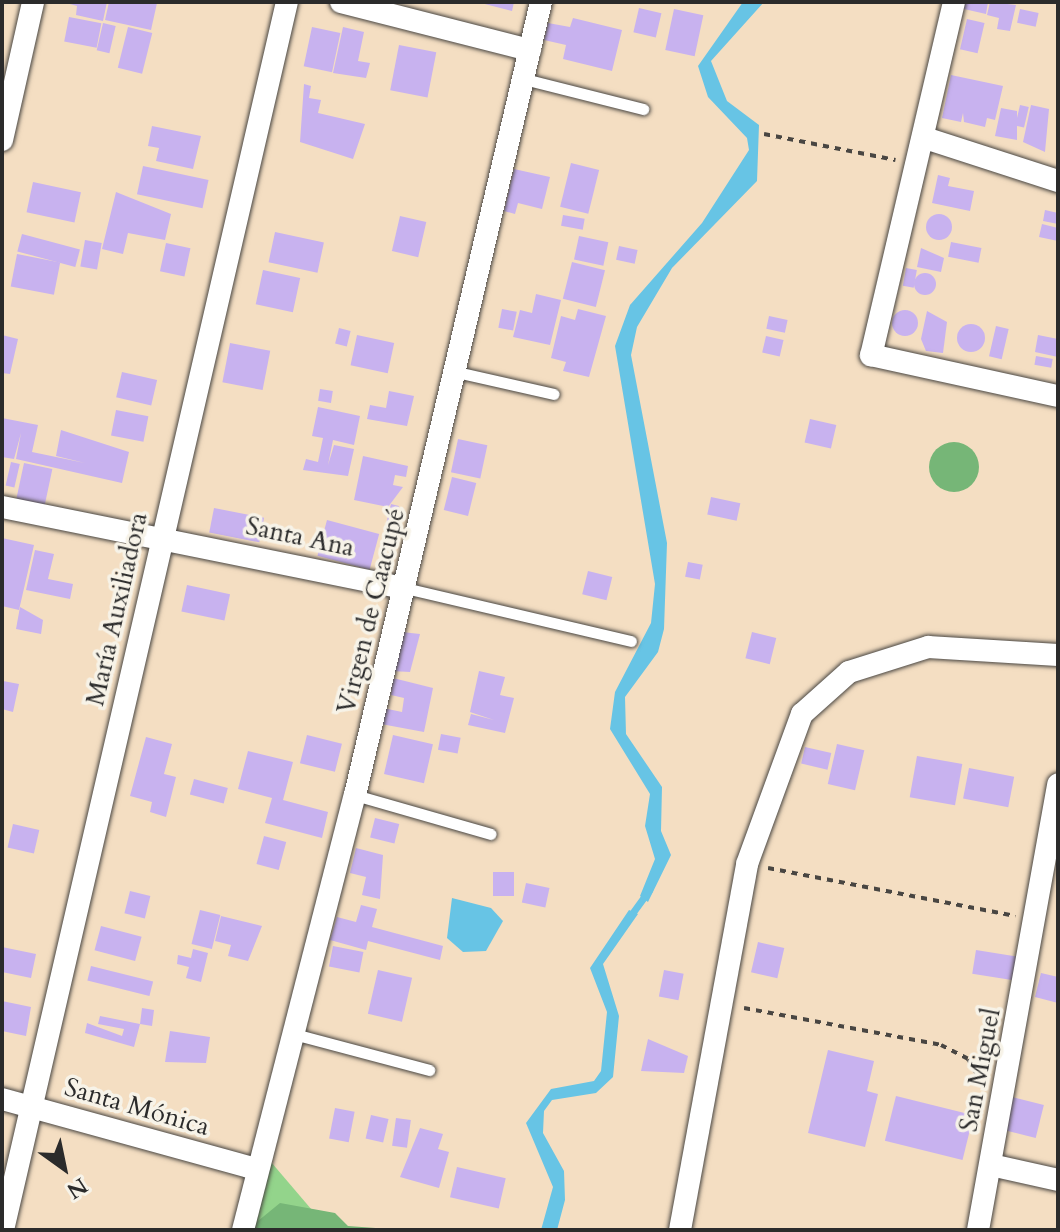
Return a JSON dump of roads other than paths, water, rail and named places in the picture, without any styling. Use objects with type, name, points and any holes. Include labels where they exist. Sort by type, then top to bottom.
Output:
[{"type":"street","points":[[2,140],[33,2]]},
{"type":"street","name":"María Auxiliadora","points":[[3,1230],[287,2]]},
{"type":"street","points":[[341,2],[530,50]]},
{"type":"street","name":"Virgen de Caacupé","points":[[243,1230],[256,1169],[355,795],[457,372],[541,2]]},
{"type":"street","points":[[954,2],[925,138],[871,355],[1058,396]]},
{"type":"street","points":[[925,138],[1058,181]]},
{"type":"street","name":"Santa Ana","points":[[2,507],[405,588]]},
{"type":"street","points":[[680,1230],[747,864],[802,714],[822,689],[849,672],[928,647],[1058,655]]},
{"type":"street","name":"San Miguel","points":[[978,1230],[1047,922],[1058,784]]},
{"type":"street","name":"Santa Mónica","points":[[2,1099],[256,1169]]},
{"type":"street","points":[[991,1165],[1058,1180]]},
{"type":"lane","points":[[524,79],[643,109]]},
{"type":"lane","points":[[457,372],[554,394]]},
{"type":"lane","name":"Santa Ana","points":[[405,588],[631,641]]},
{"type":"lane","points":[[355,795],[491,834]]},
{"type":"lane","points":[[294,1034],[429,1070]]},
{"type":"water","points":[[743,2],[764,2],[711,61],[727,101],[759,125],[757,181],[672,268],[637,327],[631,355],[667,543],[664,629],[658,652],[625,697],[626,734],[662,787],[661,831],[671,855],[648,902],[640,896],[655,859],[645,826],[650,794],[610,729],[615,692],[651,623],[655,584],[615,346],[630,305],[702,223],[749,150],[747,138],[708,97],[698,66]]},
{"type":"water","points":[[452,898],[491,908],[503,921],[486,951],[463,952],[447,938]]},
{"type":"water","points":[[629,910],[638,914],[603,964],[619,1016],[613,1077],[596,1093],[552,1100],[544,1111],[543,1133],[564,1171],[565,1200],[557,1230],[541,1230],[553,1187],[526,1123],[551,1089],[594,1081],[601,1071],[607,1012],[590,968]]},
{"type":"waterway","points":[[628,919],[649,890]]}]
